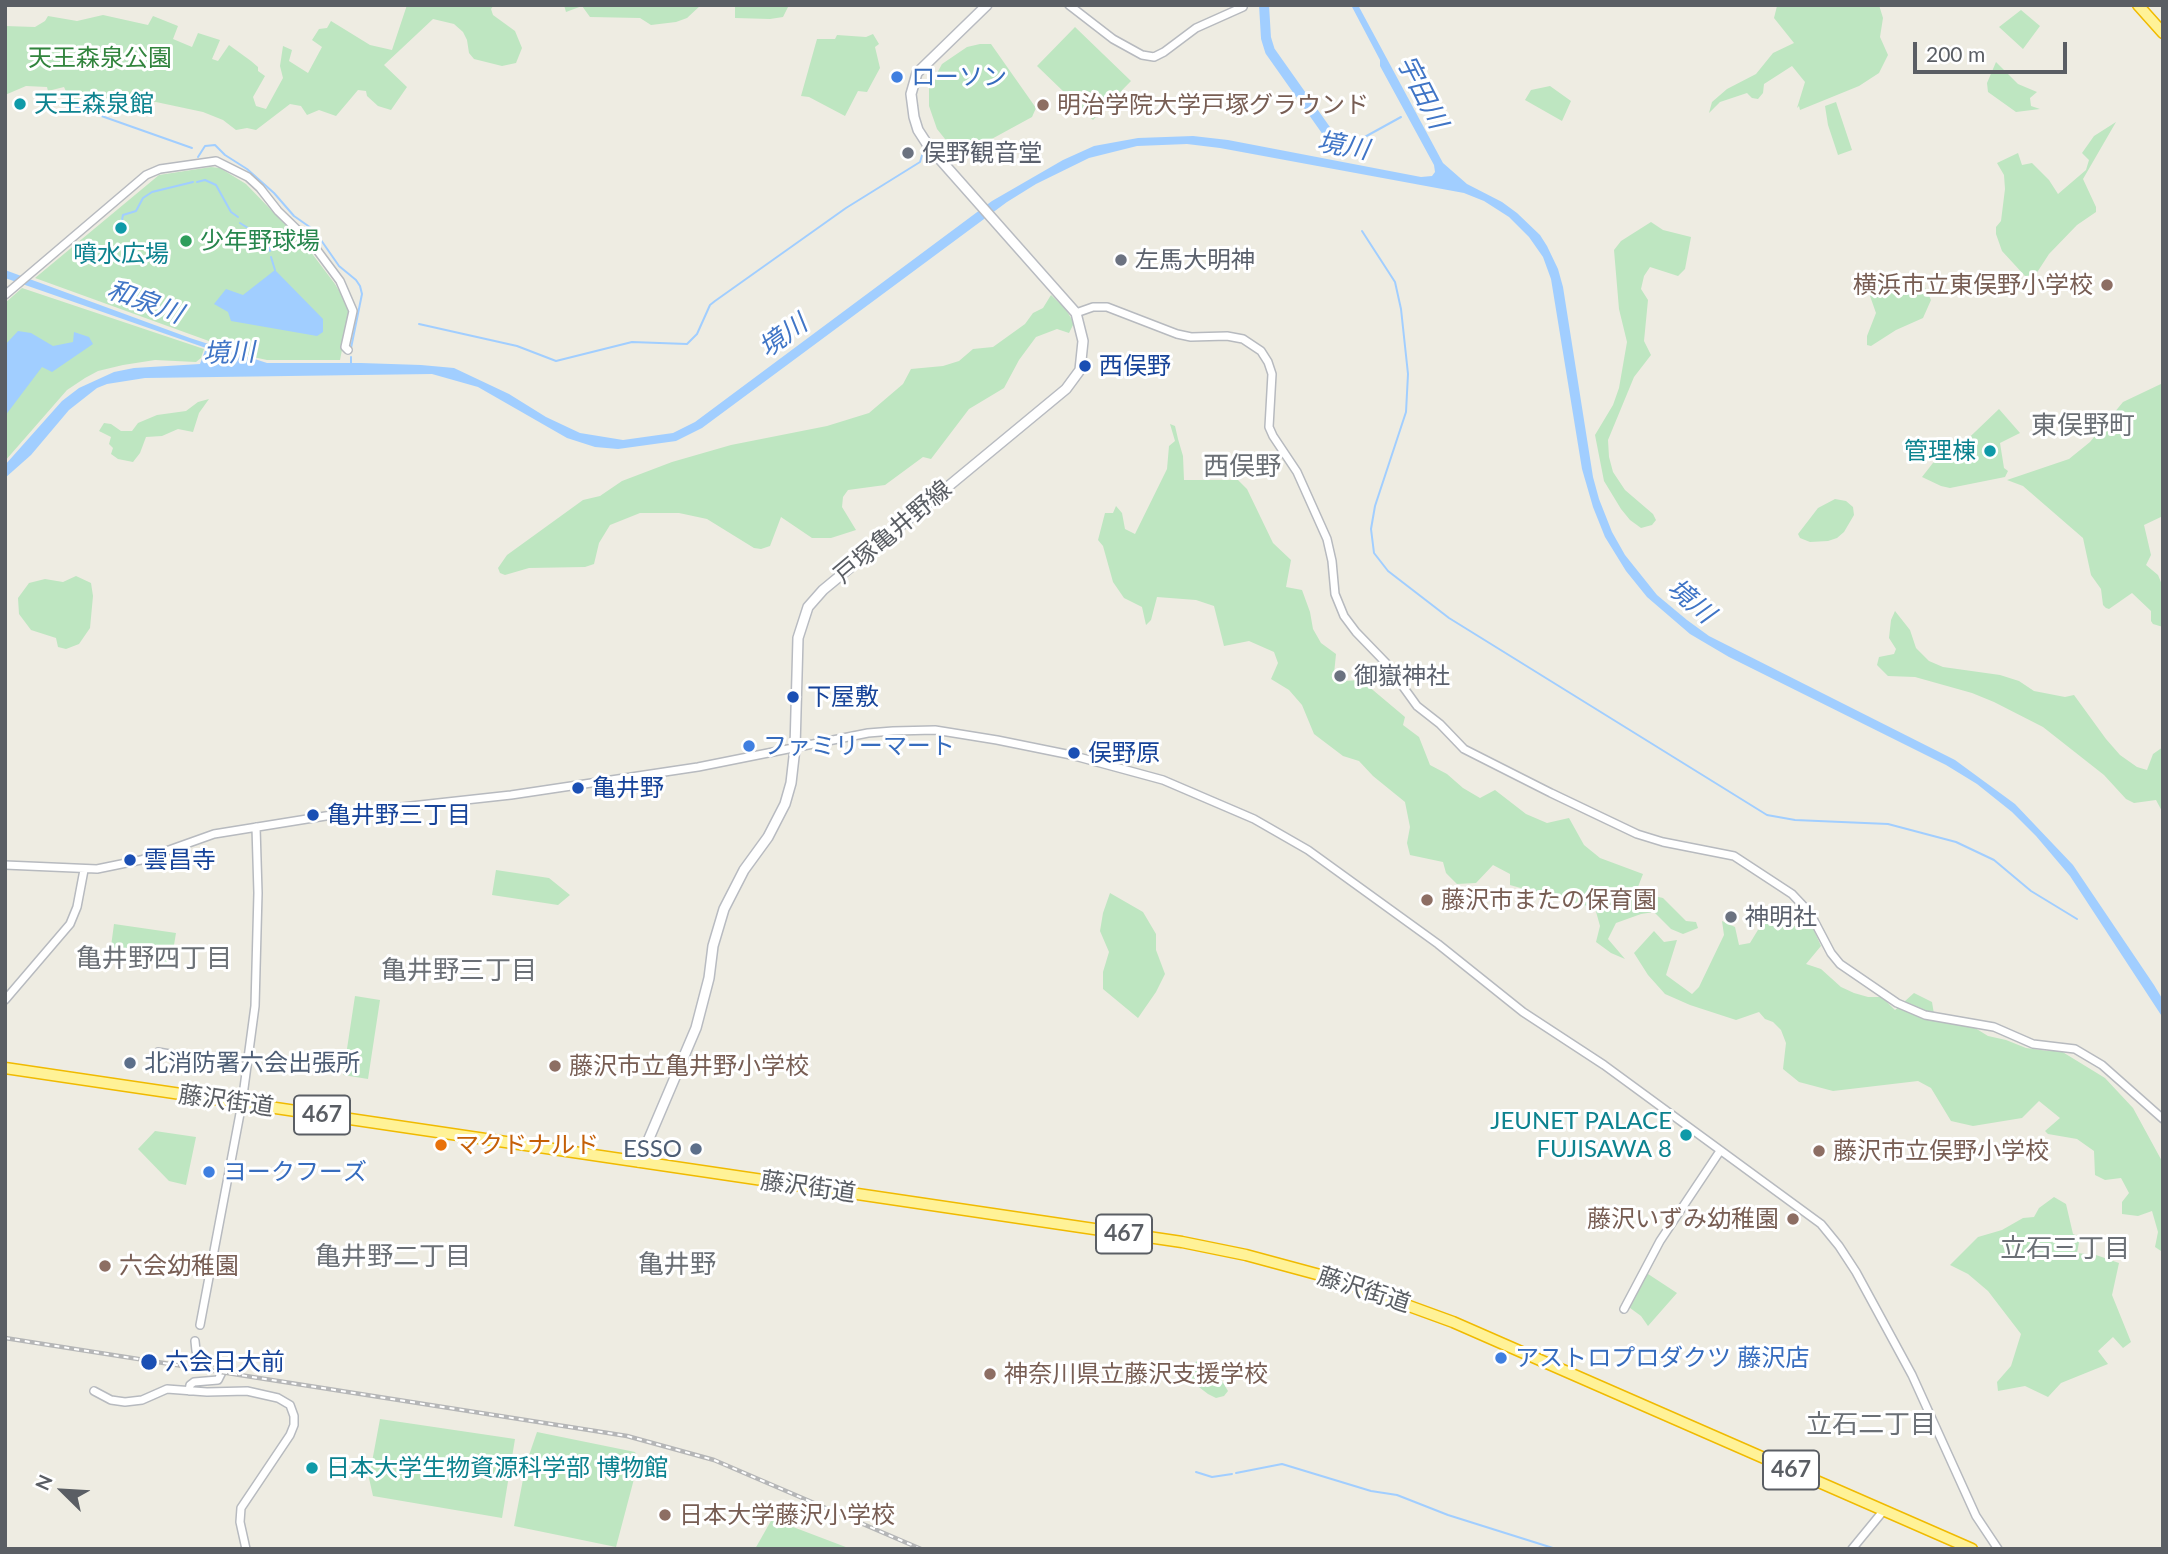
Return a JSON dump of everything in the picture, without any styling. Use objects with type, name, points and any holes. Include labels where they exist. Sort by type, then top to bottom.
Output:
[{"type":"highway","points":[[2138,5],[2163,33]]},
{"type":"highway","points":[[2145,5],[2163,25]]},
{"type":"highway","name":"藤沢街道","points":[[5,1068],[1182,1242],[1246,1255],[1335,1279],[1416,1307],[1884,1510]]},
{"type":"highway","name":"467","points":[[1884,1510],[1972,1549]]},
{"type":"main road","name":"戸塚亀井野線","points":[[639,1162],[696,1028],[709,978],[713,946],[724,909],[744,870],[768,837],[785,804],[791,783],[794,748],[798,638],[801,623],[812,601],[1071,384],[1080,370],[1082,332],[1076,313],[929,147],[918,130],[911,104],[911,94],[918,74],[987,5]]},
{"type":"street","points":[[1069,5],[1112,38],[1142,55],[1154,57],[1204,23],[1243,7]]},
{"type":"street","points":[[5,295],[146,175],[160,169],[216,161],[235,169],[253,182],[314,246],[340,281],[353,311],[345,347],[348,351]]},
{"type":"street","points":[[1076,313],[1093,307],[1114,309],[1177,334],[1198,338],[1238,337],[1261,351],[1272,374],[1269,427],[1297,472],[1327,539],[1335,594],[1344,615],[1356,632],[1386,663],[1417,706],[1440,724],[1464,749],[1637,834],[1734,856],[1784,888],[1800,902],[1814,919],[1835,960],[1897,1003],[1926,1015],[1994,1027],[2033,1044],[2075,1049],[2102,1065],[2163,1119]]},
{"type":"street","points":[[5,865],[84,870],[125,864],[197,839],[256,827],[366,810],[511,795],[698,767],[868,733],[935,730],[1007,742],[1123,768],[1163,780],[1236,811],[1294,841],[1438,944],[1523,1012],[1604,1065],[1811,1215],[1839,1246],[1912,1375],[1976,1516],[1998,1549]]},
{"type":"street","points":[[200,1325],[242,1103],[257,981],[256,827]]},
{"type":"street","points":[[5,1000],[70,924],[77,907],[84,870]]},
{"type":"street","points":[[158,1052],[247,1067]]},
{"type":"street","points":[[1624,1309],[1660,1241],[1720,1151]]},
{"type":"street","points":[[189,1391],[194,1382],[218,1380],[225,1366],[199,1355],[195,1340]]},
{"type":"street","points":[[94,1391],[111,1400],[125,1402],[142,1400],[167,1389],[247,1391],[278,1398],[290,1405],[294,1425],[241,1508],[240,1522],[246,1549]]},
{"type":"street","points":[[1852,1549],[1884,1510]]},
{"type":"green space","name":"天王森泉公園","points":[[407,5],[494,5],[491,9],[493,15],[515,31],[522,48],[516,63],[502,66],[474,59],[469,53],[463,32],[454,24],[433,19],[384,65],[407,87],[391,110],[378,106],[367,96],[366,91],[358,90],[336,116],[319,110],[307,115],[301,106],[290,104],[256,130],[236,130],[223,120],[203,112],[156,102],[85,98],[70,100],[64,87],[48,91],[47,87],[26,86],[5,95],[5,26],[35,27],[48,16],[77,21],[103,15],[148,25],[153,16],[178,26],[173,39],[192,47],[198,33],[220,40],[212,59],[218,61],[229,45],[251,61],[265,76],[253,97],[256,106],[266,109],[283,78],[280,66],[283,46],[292,50],[289,61],[308,73],[322,47],[312,40],[319,29],[327,28],[331,21],[370,45],[392,50]]},
{"type":"green space","points":[[564,5],[701,5],[687,18],[651,25],[640,18],[590,17],[582,6],[566,12]]},
{"type":"green space","points":[[735,5],[789,5],[783,17],[770,19],[735,18]]},
{"type":"green space","points":[[1879,5],[1883,18],[1880,37],[1888,55],[1879,73],[1859,86],[1800,110],[1799,106],[1797,108],[1805,82],[1792,66],[1764,84],[1763,93],[1758,99],[1747,93],[1720,102],[1709,113],[1712,102],[1727,89],[1756,74],[1773,53],[1794,43],[1774,18],[1777,6]]},
{"type":"green space","points":[[2021,10],[2040,26],[2023,49],[1999,27]]},
{"type":"green space","points":[[1075,27],[1131,81],[1093,120],[1037,66]]},
{"type":"green space","points":[[873,34],[879,44],[875,47],[880,68],[867,92],[858,91],[845,116],[809,97],[801,96],[817,39],[835,39],[837,35],[866,37]]},
{"type":"green space","points":[[991,44],[1036,108],[1032,117],[966,153],[945,139],[937,129],[929,106],[929,88],[942,64],[967,47]]},
{"type":"green space","points":[[1996,62],[2018,84],[2037,92],[2030,98],[2031,106],[2040,109],[2016,112],[1988,92],[1987,83]]},
{"type":"green space","points":[[1550,86],[1571,101],[1562,121],[1525,100],[1531,90]]},
{"type":"green space","points":[[1836,102],[1852,150],[1838,155],[1825,106]]},
{"type":"green space","points":[[2116,122],[2083,179],[2096,212],[2077,225],[2049,254],[2034,275],[2025,276],[2002,251],[1996,234],[1996,227],[2001,221],[2005,189],[2004,175],[1997,163],[2018,153],[2022,165],[2032,163],[2049,180],[2058,194],[2086,170],[2089,160],[2082,153],[2094,136]]},
{"type":"green space","points":[[220,168],[246,184],[307,247],[335,284],[350,309],[340,360],[267,360],[253,357],[35,278],[159,175]]},
{"type":"green space","points":[[1651,222],[1663,230],[1691,237],[1685,269],[1678,276],[1650,267],[1644,276],[1641,289],[1648,300],[1644,341],[1651,355],[1634,377],[1608,440],[1613,472],[1625,490],[1653,514],[1656,520],[1652,525],[1641,528],[1621,509],[1604,481],[1595,435],[1613,405],[1619,388],[1627,342],[1619,309],[1614,250],[1621,241]]},
{"type":"green space","points":[[1886,276],[1924,285],[1931,300],[1923,318],[1896,330],[1871,346],[1867,345],[1867,336],[1876,313],[1869,286],[1877,278]]},
{"type":"green space","points":[[22,288],[204,349],[201,358],[196,362],[155,360],[98,371],[67,390],[5,461],[5,303]]},
{"type":"green space","points":[[1051,295],[1065,308],[1074,323],[1069,333],[1057,329],[1036,337],[1019,360],[1004,388],[969,409],[931,459],[923,457],[885,485],[848,490],[843,497],[842,507],[856,530],[831,538],[812,538],[781,517],[770,546],[761,549],[754,548],[707,519],[679,513],[640,513],[610,525],[599,543],[594,564],[585,567],[529,568],[505,575],[500,573],[498,568],[507,555],[583,500],[600,496],[622,481],[672,462],[731,445],[827,426],[869,413],[903,384],[911,369],[943,366],[959,361],[973,349],[993,347],[1025,324],[1033,313],[1043,308]]},
{"type":"green space","points":[[2163,383],[2163,516],[2144,525],[2151,555],[2146,565],[2158,575],[2163,587],[2163,627],[2153,624],[2151,611],[2132,593],[2109,609],[2106,608],[2103,605],[2101,589],[2091,575],[2083,538],[2023,486],[2007,480],[2069,459],[2090,442],[2123,402]]},
{"type":"green space","points":[[209,399],[199,413],[193,432],[178,429],[162,436],[146,437],[133,462],[118,459],[111,454],[111,437],[99,431],[104,423],[121,431],[132,431],[138,423],[157,415],[186,411],[198,402]]},
{"type":"green space","points":[[1999,409],[2020,433],[2000,443],[2004,468],[2008,471],[2005,477],[1950,488],[1922,477],[1936,459],[1943,462],[1954,456],[1953,453]]},
{"type":"green space","points":[[1170,424],[1175,426],[1183,456],[1184,480],[1238,480],[1247,489],[1273,543],[1291,560],[1286,587],[1302,590],[1313,629],[1321,643],[1336,654],[1334,674],[1344,681],[1361,680],[1405,717],[1403,725],[1419,737],[1430,765],[1480,798],[1495,790],[1526,814],[1547,823],[1569,818],[1584,845],[1600,858],[1643,874],[1636,892],[1663,898],[1686,921],[1696,922],[1698,928],[1683,934],[1671,929],[1654,912],[1616,923],[1608,939],[1625,959],[1596,942],[1600,926],[1595,908],[1572,902],[1558,894],[1545,895],[1510,885],[1510,874],[1493,865],[1476,883],[1457,884],[1446,873],[1443,862],[1410,855],[1407,843],[1410,827],[1405,802],[1359,761],[1343,756],[1314,734],[1302,705],[1289,690],[1271,679],[1278,663],[1274,652],[1249,641],[1224,646],[1214,606],[1196,600],[1157,597],[1151,620],[1146,625],[1142,607],[1124,598],[1113,582],[1103,546],[1098,540],[1105,513],[1113,513],[1116,506],[1122,513],[1125,529],[1135,534],[1167,469],[1169,446],[1175,441]]},
{"type":"green space","points":[[1835,499],[1846,501],[1853,507],[1854,515],[1844,532],[1828,541],[1810,542],[1800,538],[1798,534],[1818,508]]},
{"type":"green space","points":[[76,576],[91,583],[93,596],[90,628],[79,644],[66,649],[58,647],[56,638],[31,630],[19,614],[18,598],[29,583],[45,579],[63,582]]},
{"type":"green space","points":[[1895,611],[1910,630],[1916,648],[1929,661],[1943,667],[2000,675],[2019,681],[2034,691],[2065,697],[2074,695],[2120,755],[2137,767],[2147,770],[2153,754],[2163,747],[2163,813],[2156,800],[2134,803],[2126,799],[2104,775],[2043,727],[1994,702],[1915,677],[1888,676],[1877,665],[1879,657],[1894,654],[1896,649],[1889,638]]},
{"type":"green space","points":[[496,870],[549,878],[570,895],[558,905],[492,895]]},
{"type":"green space","points":[[1110,893],[1143,912],[1156,934],[1156,950],[1165,974],[1138,1018],[1103,989],[1103,972],[1109,952],[1100,931]]},
{"type":"green space","points":[[1784,919],[1799,929],[1812,926],[1821,946],[1806,964],[1821,969],[1841,987],[1868,997],[1882,997],[1895,1010],[1914,993],[1932,1002],[1935,1020],[1975,1028],[1988,1036],[2026,1048],[2048,1051],[2056,1048],[2105,1078],[2133,1108],[2163,1163],[2163,1249],[2161,1251],[2155,1247],[2158,1232],[2152,1211],[2138,1216],[2122,1214],[2122,1202],[2129,1193],[2121,1178],[2105,1180],[2095,1175],[2094,1151],[2077,1139],[2048,1134],[2045,1131],[2060,1118],[2039,1101],[2022,1118],[1973,1126],[1951,1121],[1931,1088],[1918,1081],[1833,1091],[1799,1082],[1783,1069],[1786,1043],[1781,1030],[1773,1022],[1765,1019],[1759,1012],[1736,1020],[1665,994],[1648,975],[1634,953],[1654,931],[1664,942],[1677,940],[1666,975],[1692,994],[1699,987],[1724,935],[1722,921],[1735,927],[1739,945],[1750,943],[1764,920]]},
{"type":"green space","points":[[114,924],[176,933],[171,963],[110,954]]},
{"type":"green space","points":[[355,996],[380,1000],[368,1079],[343,1075]]},
{"type":"green space","points":[[155,1131],[196,1137],[186,1185],[169,1181],[138,1149]]},
{"type":"green space","points":[[2054,1197],[2066,1204],[2073,1234],[2080,1237],[2077,1253],[2096,1255],[2119,1263],[2112,1295],[2131,1342],[2123,1348],[2113,1337],[2098,1351],[2108,1364],[2061,1383],[2048,1397],[2025,1386],[1998,1391],[1997,1382],[2011,1366],[2021,1334],[1988,1291],[1968,1274],[1950,1265],[1978,1237],[2002,1230],[2023,1218],[2034,1217],[2039,1208]]},
{"type":"green space","points":[[1645,1272],[1677,1293],[1648,1326],[1641,1316],[1626,1305]]},
{"type":"green space","points":[[1198,1361],[1215,1369],[1228,1391],[1224,1396],[1216,1398],[1191,1381],[1185,1370],[1188,1365]]},
{"type":"green space","points":[[380,1419],[515,1439],[502,1518],[373,1496],[369,1478]]},
{"type":"green space","points":[[537,1432],[635,1452],[639,1460],[616,1547],[514,1526],[526,1464]]},
{"type":"green space","points":[[772,1519],[851,1549],[755,1549]]},
{"type":"water","name":"境川","points":[[1351,5],[1358,5],[1443,163],[1467,184],[1517,213],[1540,235],[1547,246],[1563,287],[1593,477],[1599,499],[1612,532],[1625,555],[1657,595],[1709,636],[1955,760],[2015,804],[2073,865],[2163,1000],[2163,1018],[2070,876],[2012,812],[1977,784],[1946,765],[1729,657],[1690,634],[1647,597],[1626,571],[1605,537],[1593,507],[1582,469],[1551,279],[1543,257],[1529,237],[1509,217],[1484,201],[1464,193],[1220,148],[1187,144],[1137,146],[1089,158],[1036,184],[1007,202],[702,428],[676,441],[618,449],[595,447],[567,438],[478,387],[432,374],[145,378],[97,388],[69,410],[31,455],[5,478],[5,465],[62,401],[79,388],[114,372],[134,368],[200,364],[206,348],[5,278],[5,270],[190,338],[267,363],[361,363],[454,368],[509,394],[546,417],[580,433],[623,440],[673,433],[695,422],[992,201],[1063,160],[1094,146],[1138,138],[1193,136],[1228,140],[1421,177],[1432,176],[1435,172],[1434,165],[1380,66],[1380,60]]},
{"type":"water","points":[[275,270],[323,319],[323,332],[317,336],[231,321],[228,312],[214,304],[226,289],[243,295]]},
{"type":"water","points":[[18,331],[31,333],[53,346],[73,342],[74,332],[89,337],[93,344],[52,372],[42,367],[5,416],[5,345]]},
{"type":"waterway","name":"境川","points":[[1264,5],[1266,38],[1270,51],[1335,143]]},
{"type":"waterway","points":[[76,107],[192,148]]},
{"type":"waterway","name":"境川","points":[[1335,143],[1347,146],[1401,117]]},
{"type":"waterway","points":[[198,157],[205,146],[215,145],[247,169],[274,193],[294,216],[314,230],[339,266],[356,280],[362,294],[351,348]]},
{"type":"waterway","points":[[419,324],[517,346],[556,361],[632,342],[687,344],[697,334],[710,305],[846,208],[920,162],[924,149]]},
{"type":"waterway","points":[[197,182],[205,180],[216,185],[231,212],[238,217]]},
{"type":"waterway","points":[[122,220],[123,215],[136,211],[143,198],[152,192],[193,182]]},
{"type":"waterway","points":[[240,223],[248,228]]},
{"type":"waterway","points":[[255,228],[263,235]]},
{"type":"waterway","points":[[1362,231],[1395,282],[1401,309],[1408,374],[1406,412],[1375,506],[1371,529],[1374,553],[1388,571],[1449,618],[1767,815],[1795,820],[1888,824],[1956,842],[1994,860],[2031,891],[2077,919]]},
{"type":"waterway","points":[[269,247],[270,251]]},
{"type":"waterway","points":[[271,257],[275,270]]},
{"type":"waterway","points":[[351,357],[351,363]]},
{"type":"waterway","points":[[1236,1473],[1282,1464],[1371,1491],[1397,1495],[1448,1515],[1556,1549]]},
{"type":"waterway","points":[[1196,1472],[1212,1477],[1232,1474]]},
{"type":"railway","points":[[5,1338],[627,1436],[714,1460],[921,1549]]},
{"type":"place","name":"ローソン","points":[[897,77]]},
{"type":"place","name":"天王森泉館","points":[[20,104]]},
{"type":"place","name":"明治学院大学戸塚グラウンド","points":[[1043,105]]},
{"type":"place","name":"俣野観音堂","points":[[908,153]]},
{"type":"place","name":"噴水広場","points":[[121,228]]},
{"type":"place","name":"少年野球場","points":[[186,241]]},
{"type":"place","name":"左馬大明神","points":[[1121,260]]},
{"type":"place","name":"横浜市立東俣野小学校","points":[[2107,285]]},
{"type":"place","name":"西俣野","points":[[1085,366]]},
{"type":"place","name":"管理棟","points":[[1990,451]]},
{"type":"place","name":"御嶽神社","points":[[1340,676]]},
{"type":"place","name":"下屋敷","points":[[793,697]]},
{"type":"place","name":"ファミリーマート","points":[[749,746]]},
{"type":"place","name":"俣野原","points":[[1074,753]]},
{"type":"place","name":"亀井野","points":[[578,788]]},
{"type":"place","name":"亀井野三丁目","points":[[313,815]]},
{"type":"place","name":"雲昌寺","points":[[130,860]]},
{"type":"place","name":"藤沢市またの保育園","points":[[1427,900]]},
{"type":"place","name":"神明社","points":[[1731,917]]},
{"type":"place","name":"北消防署六会出張所","points":[[130,1063]]},
{"type":"place","name":"藤沢市立亀井野小学校","points":[[555,1066]]},
{"type":"place","name":"JEUNET PALACE FUJISAWA 8","points":[[1686,1135]]},
{"type":"place","name":"マクドナルド","points":[[441,1145]]},
{"type":"place","name":"ESSO","points":[[696,1149]]},
{"type":"place","name":"藤沢市立俣野小学校","points":[[1819,1151]]},
{"type":"place","name":"ヨークフーズ","points":[[209,1172]]},
{"type":"place","name":"藤沢いずみ幼稚園","points":[[1793,1219]]},
{"type":"place","name":"六会幼稚園","points":[[105,1266]]},
{"type":"place","name":"アストロプロダクツ 藤沢店","points":[[1501,1358]]},
{"type":"place","name":"六会日大前","points":[[149,1362]]},
{"type":"place","name":"神奈川県立藤沢支援学校","points":[[990,1374]]},
{"type":"place","name":"日本大学生物資源科学部 博物館","points":[[312,1468]]},
{"type":"place","name":"日本大学藤沢小学校","points":[[665,1515]]},
{"type":"district","name":"東俣野町","points":[[2083,426]]},
{"type":"district","name":"西俣野","points":[[1242,467]]},
{"type":"district","name":"亀井野四丁目","points":[[154,959]]},
{"type":"district","name":"亀井野三丁目","points":[[459,971]]},
{"type":"district","name":"立石三丁目","points":[[2065,1249]]},
{"type":"district","name":"亀井野二丁目","points":[[393,1257]]},
{"type":"district","name":"亀井野","points":[[677,1265]]},
{"type":"district","name":"立石二丁目","points":[[1871,1425]]},
{"type":"water label","name":"宇田川","points":[[1422,92]]},
{"type":"water label","name":"和泉川","points":[[145,302]]}]
